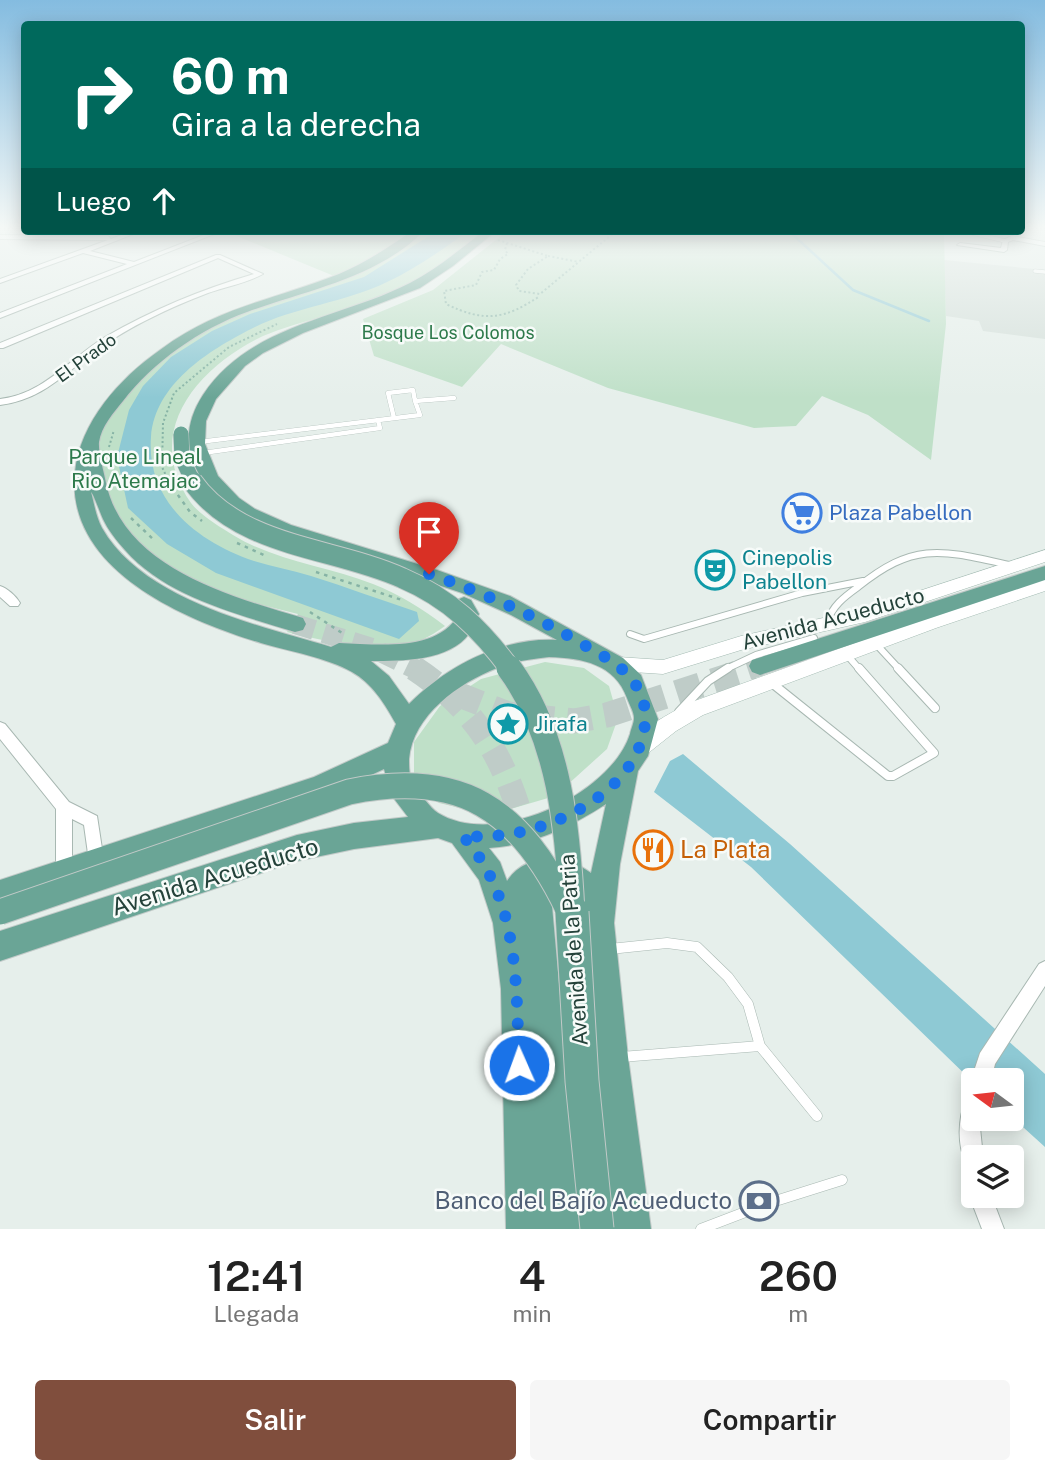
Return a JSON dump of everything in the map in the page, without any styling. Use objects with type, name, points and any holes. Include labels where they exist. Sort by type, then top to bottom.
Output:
[{"type":"main road","points":[[317,283],[254,304],[188,336],[154,360],[123,388],[100,418],[84,453],[80,476],[84,508],[97,537],[116,559],[141,580],[195,611],[358,664],[375,674],[387,688],[408,723]]},
{"type":"main road","name":"Avenida de la Patria","points":[[418,283],[388,299],[278,339],[240,363],[213,391],[204,406],[192,443],[181,454],[188,474],[211,503],[227,516],[271,538],[365,564],[408,581],[462,614],[495,648],[533,705],[552,757],[566,832],[592,932],[611,1057],[632,1229]]},
{"type":"main road","points":[[92,435],[94,468],[100,495],[123,537],[141,555],[169,576],[203,594],[299,617]]},
{"type":"main road","points":[[192,443],[206,470],[221,490],[242,509],[273,525],[429,574],[506,602],[618,664],[638,688],[645,708],[645,727],[633,760],[608,789],[555,821],[501,836],[448,831]]},
{"type":"main road","name":"Avenida Acueducto","points":[[618,664],[663,667],[741,643],[820,631],[1045,556]]},
{"type":"main road","points":[[323,652],[422,649],[441,644],[463,629],[469,614],[456,598],[379,560]]},
{"type":"main road","points":[[764,674],[1044,583]]},
{"type":"main road","name":"Avenida Acueducto","points":[[633,760],[669,725],[764,674],[847,655],[1044,583]]},
{"type":"main road","points":[[524,1229],[517,989],[508,923],[490,872],[448,831],[417,814],[407,801],[398,781],[396,751],[408,723],[437,693],[483,664],[505,655],[550,648],[596,653]]},
{"type":"main road","points":[[0,894],[320,786],[396,751]]},
{"type":"main road","name":"Avenida de la Patria","points":[[597,1229],[581,1065],[592,932],[606,864],[633,760]]},
{"type":"main road","points":[[0,912],[349,792],[378,785],[410,783],[461,793],[509,821],[524,836],[592,932]]},
{"type":"main road","name":"Avenida Acueducto","points":[[0,946],[297,848],[354,836],[448,831]]},
{"type":"main road","points":[[508,923],[509,910],[519,888],[538,873],[549,871],[571,875],[589,889],[595,899],[592,932]]},
{"type":"main road","name":"Avenida de la Patria","points":[[537,895],[562,1229]]},
{"type":"street","points":[[0,316],[84,283]]},
{"type":"street","name":"El Prado","points":[[0,346],[152,283]]},
{"type":"street","name":"El Prado","points":[[0,402],[19,400],[38,392],[96,347],[161,310],[231,283]]},
{"type":"street","points":[[0,590],[14,603]]},
{"type":"street","points":[[0,728],[64,807],[92,821],[96,862]]},
{"type":"street","points":[[64,807],[64,873]]},
{"type":"street","points":[[985,1068],[987,1060],[1045,970]]},
{"type":"street","points":[[985,1208],[993,1229]]},
{"type":"lane","points":[[192,443],[420,415],[413,390],[388,393],[394,418]]},
{"type":"lane","points":[[415,401],[454,398]]},
{"type":"lane","points":[[192,443],[306,439],[380,428],[378,420]]},
{"type":"lane","points":[[306,428],[306,439]]},
{"type":"lane","points":[[669,725],[692,694],[714,674],[820,631],[831,609],[863,581],[912,553],[939,551],[1015,566]]},
{"type":"lane","points":[[630,635],[644,639],[657,636],[802,593],[863,581]]},
{"type":"lane","points":[[876,644],[935,708]]},
{"type":"lane","points":[[764,674],[888,776],[893,776],[934,753],[847,655]]},
{"type":"lane","points":[[592,932],[696,947],[728,977],[748,1004],[760,1046],[817,1116]]},
{"type":"lane","points":[[611,1057],[760,1046]]},
{"type":"lane","points":[[701,1229],[769,1203],[842,1180]]},
{"type":"path","points":[[477,283],[444,290],[446,304],[464,314],[479,317],[510,313],[522,309],[553,283]]},
{"type":"path","points":[[517,283],[519,291],[540,294]]},
{"type":"path","points":[[108,450],[114,429]]},
{"type":"path","points":[[126,515],[137,521],[161,548]]},
{"type":"path","points":[[299,617],[318,616],[335,631],[346,634]]},
{"type":"shaded area","points":[[945,283],[1045,283],[1045,339],[983,331],[979,321],[946,316]]},
{"type":"green space","name":"Parque Lineal Rio Atemajac","points":[[327,283],[412,283],[369,303],[278,330],[239,349],[217,365],[198,384],[184,405],[175,427],[172,451],[177,477],[191,503],[233,535],[266,551],[383,588],[410,602],[445,626],[422,640],[391,646],[355,645],[287,632],[298,614],[238,599],[192,580],[159,562],[116,519],[94,468],[101,418],[124,388],[211,324]]},
{"type":"green space","name":"Bosque Los Colomos","points":[[441,283],[945,283],[946,324],[931,460],[868,415],[822,396],[796,426],[754,428],[608,388],[501,344],[462,387],[374,356],[363,319],[433,290]]},
{"type":"green space","points":[[545,662],[584,668],[609,686],[618,718],[607,749],[555,796],[490,815],[439,803],[414,776],[414,742],[440,706],[481,679]]},
{"type":"water","points":[[344,283],[384,283],[267,322],[218,348],[186,371],[162,401],[155,418],[151,437],[152,460],[157,481],[167,500],[195,531],[233,553],[417,612],[419,621],[399,639],[216,573],[167,544],[128,508],[117,457],[129,410],[143,386],[171,357],[212,331],[250,314]]},
{"type":"water","points":[[683,754],[790,844],[1045,1074],[1045,1147],[1024,1128],[1024,1068],[961,1068],[961,1070],[751,867],[654,792],[670,761]]},
{"type":"waterway","points":[[846,283],[853,290],[929,321]]},
{"type":"tunnel","points":[[295,624],[372,648],[416,670]]},
{"type":"tunnel","points":[[748,670],[760,666]]},
{"type":"tunnel","points":[[457,694],[508,714],[574,721],[607,715],[753,668]]},
{"type":"tunnel","points":[[416,670],[458,704],[489,744],[512,790],[528,844]]},
{"type":"place","name":"Plaza Pabellon","points":[[802,513]]},
{"type":"place","name":"Cinepolis Pabellon","points":[[715,570]]},
{"type":"place","name":"Jirafa","points":[[508,724]]},
{"type":"place","name":"La Plata","points":[[653,850]]},
{"type":"place","name":"Banco del Bajío Acueducto","points":[[759,1201]]},
{"type":"route","points":[[429,574],[506,602],[618,664],[638,688],[645,708],[645,727],[640,748],[626,771],[586,805],[555,821],[530,829],[501,836],[462,835],[490,872],[504,905],[517,989],[519,1065]]}]
